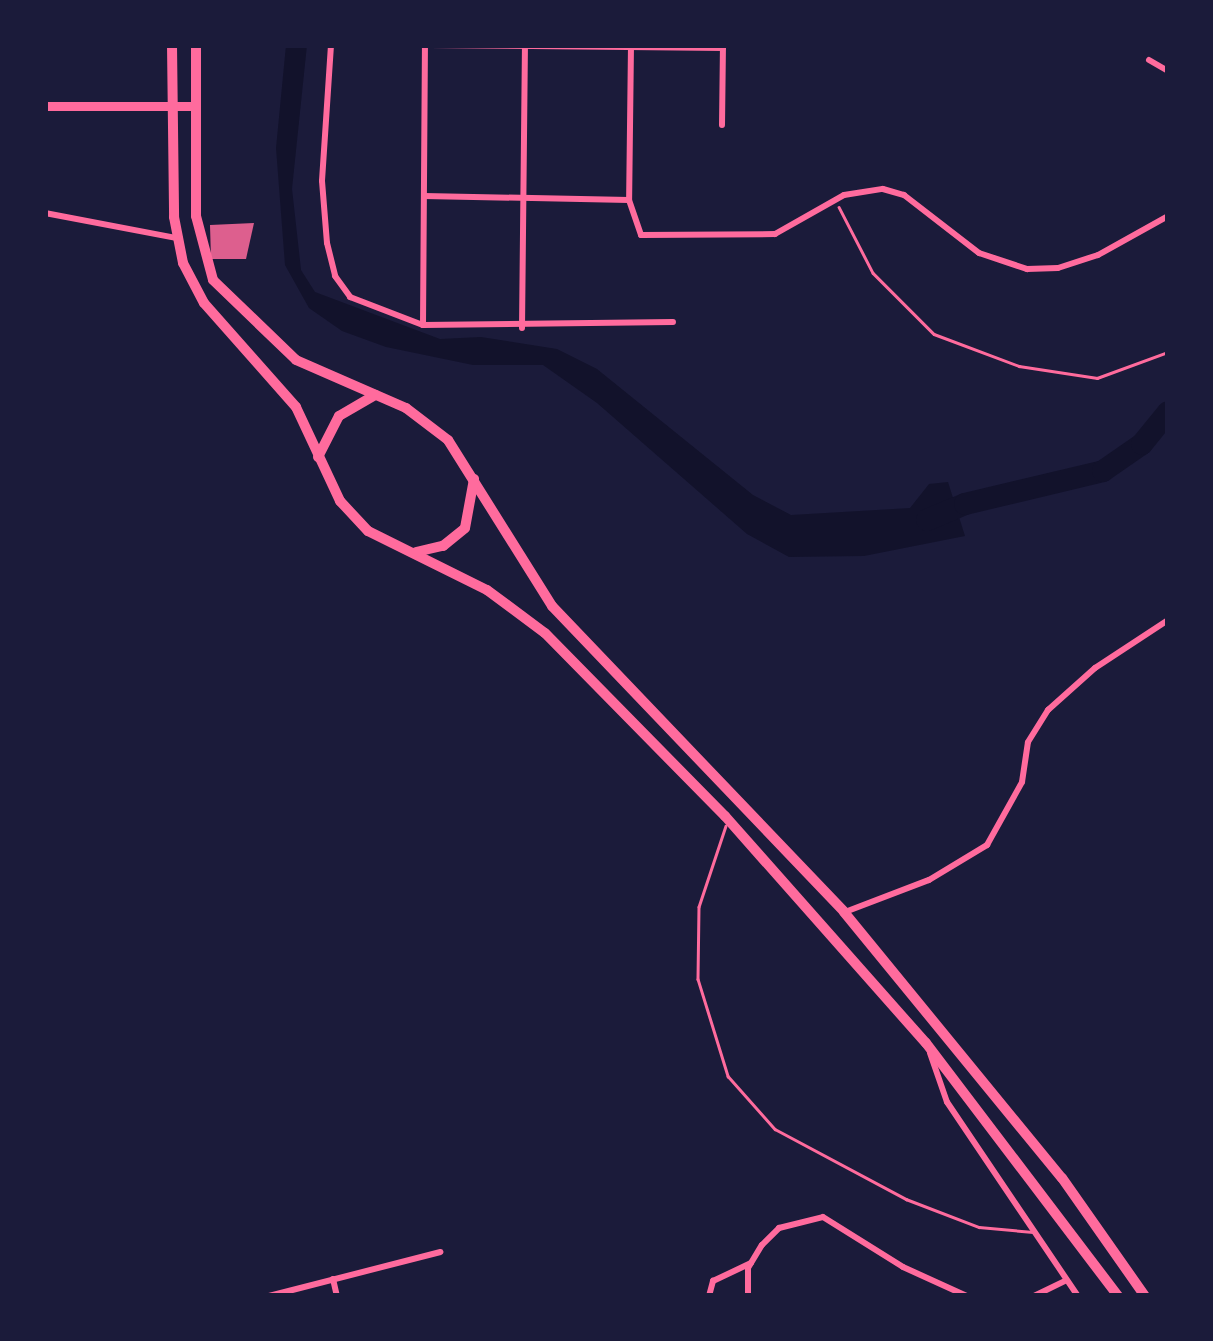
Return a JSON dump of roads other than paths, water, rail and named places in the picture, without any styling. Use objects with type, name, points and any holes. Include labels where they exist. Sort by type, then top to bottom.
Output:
[{"type":"highway","points":[[172,45],[176,238],[204,303],[296,406],[318,457],[353,517],[487,590],[545,633],[729,820],[926,1043],[1118,1296]]},
{"type":"highway","points":[[196,45],[196,216],[213,280],[296,360],[429,420],[474,479],[552,606],[844,912],[1062,1178],[1145,1296]]},
{"type":"highway","points":[[318,457],[339,416],[376,394]]},
{"type":"highway","points":[[415,552],[443,546],[465,528],[474,479]]},
{"type":"main road","points":[[45,106],[196,106]]},
{"type":"street","points":[[331,45],[322,181],[335,276],[364,305],[423,326],[522,328],[673,322]]},
{"type":"street","points":[[423,326],[428,45],[723,46],[722,125]]},
{"type":"street","points":[[522,328],[525,46]]},
{"type":"street","points":[[631,46],[629,200],[634,229],[650,237],[776,234],[836,201],[883,189],[904,195],[979,253],[1027,269],[1098,255],[1168,216]]},
{"type":"street","points":[[1148,60],[1168,71]]},
{"type":"street","points":[[424,196],[629,200]]},
{"type":"street","points":[[45,213],[176,238]]},
{"type":"street","points":[[844,912],[929,880],[988,845],[1022,782],[1035,725],[1095,668],[1168,620]]},
{"type":"street","points":[[926,1043],[948,1102],[1078,1296]]},
{"type":"street","points":[[709,1296],[713,1280],[751,1263],[779,1228],[823,1217],[902,1267],[967,1296]]},
{"type":"street","points":[[269,1296],[440,1252]]},
{"type":"street","points":[[748,1296],[751,1263]]},
{"type":"street","points":[[333,1280],[337,1296]]},
{"type":"street","points":[[1034,1296],[1065,1281]]},
{"type":"lane","points":[[729,820],[700,907],[698,979],[728,1076],[775,1128],[906,1200],[980,1227],[1038,1232]]},
{"type":"waterway","points":[[927,520],[965,504],[1103,471],[1142,444],[1168,412]]}]
